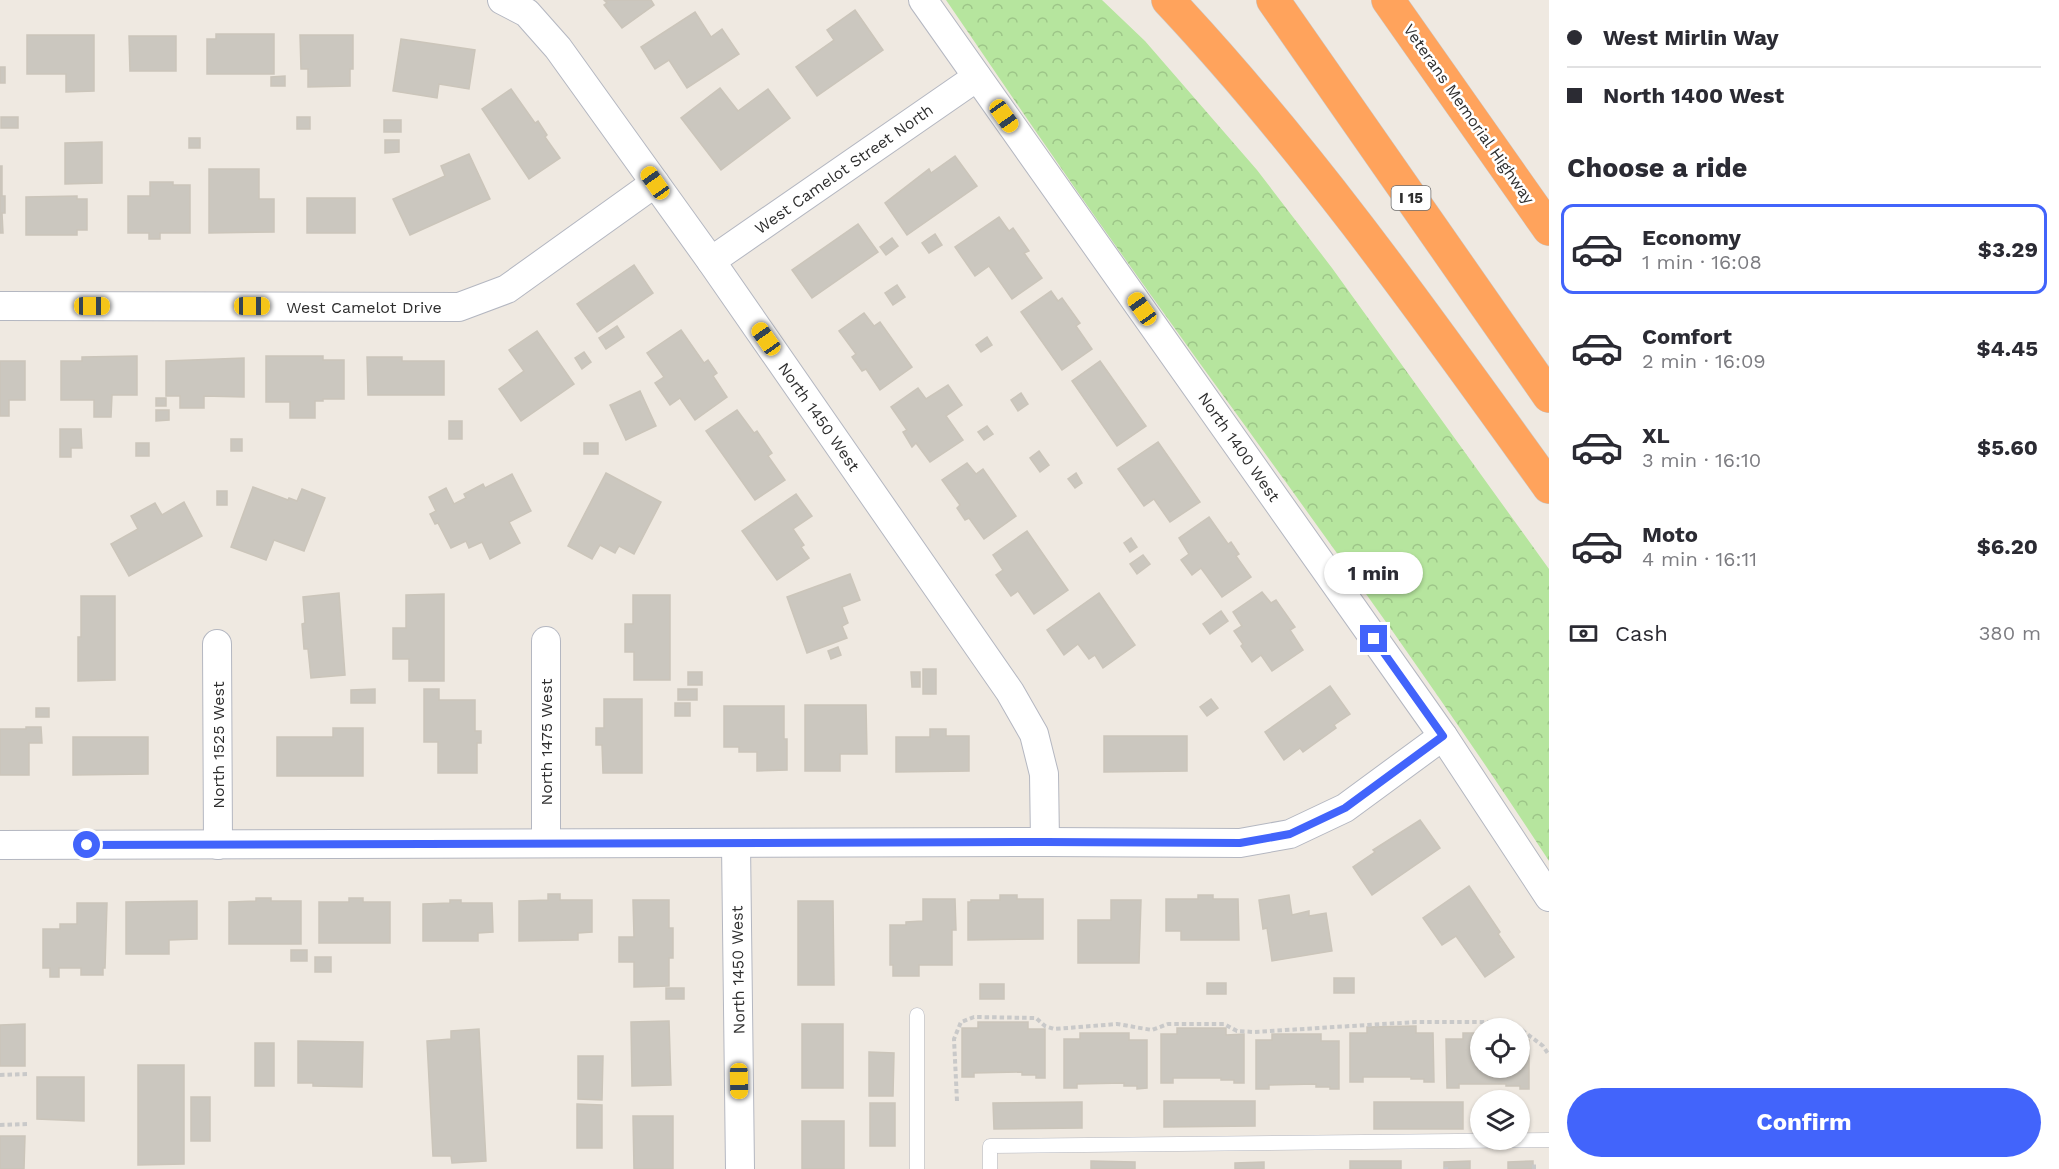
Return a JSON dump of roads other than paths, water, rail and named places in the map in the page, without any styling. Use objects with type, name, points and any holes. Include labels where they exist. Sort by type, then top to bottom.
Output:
[{"type":"highway","points":[[1168,0],[1235,76],[1343,207],[1549,487]]},
{"type":"highway","name":"I 15","points":[[1273,0],[1549,396]]},
{"type":"highway","name":"Veterans Memorial Highway","points":[[1388,0],[1549,229]]},
{"type":"street","name":"North 1450 West","points":[[502,0],[527,13],[558,48],[711,261],[1010,692],[1034,734],[1044,774],[1045,842]]},
{"type":"street","name":"North 1400 West","points":[[923,0],[1443,736],[1549,897]]},
{"type":"street","name":"West Camelot Street North","points":[[711,261],[977,77]]},
{"type":"street","name":"West Camelot Drive","points":[[0,306],[459,307],[507,289],[655,183]]},
{"type":"street","name":"North 1475 West","points":[[546,640],[546,843]]},
{"type":"street","name":"North 1525 West","points":[[217,644],[218,845]]},
{"type":"street","points":[[0,845],[1240,843],[1290,834],[1345,808],[1443,736]]},
{"type":"street","name":"North 1450 West","points":[[736,844],[740,1169]]},
{"type":"lane","points":[[917,1015],[917,1169]]},
{"type":"lane","points":[[990,1169],[990,1146],[1549,1140]]}]
